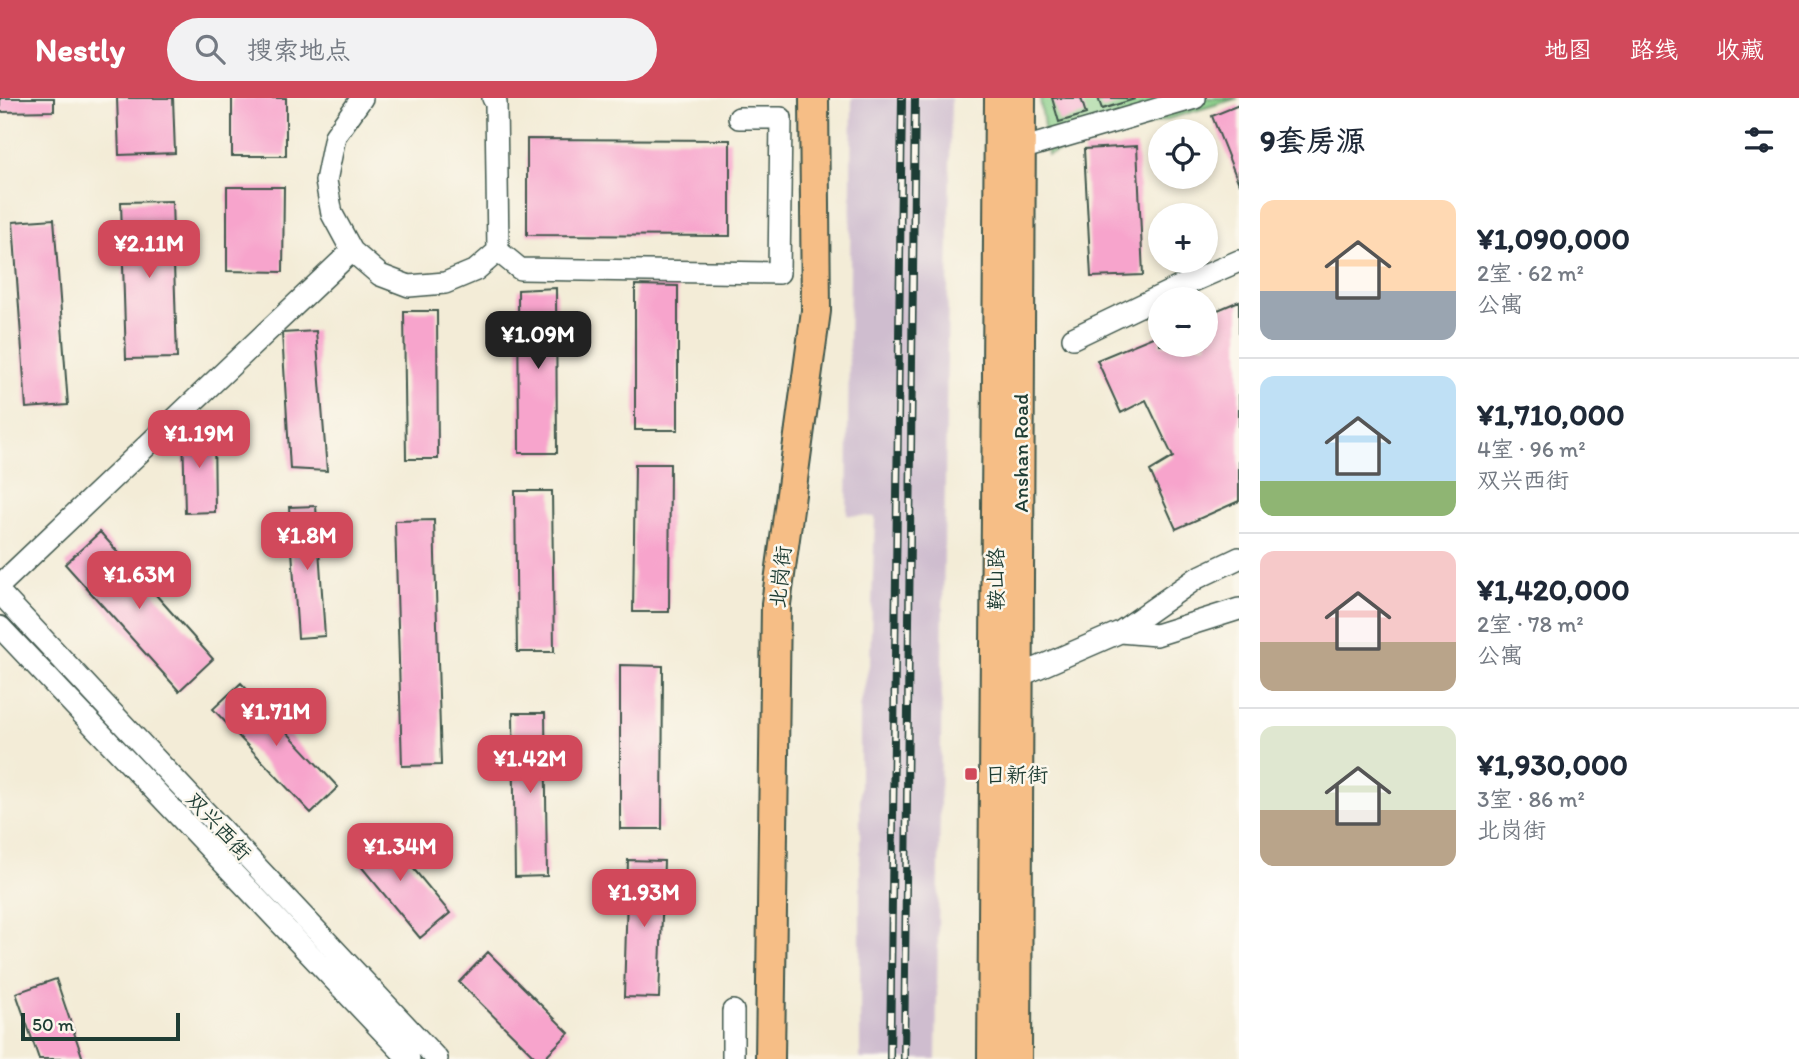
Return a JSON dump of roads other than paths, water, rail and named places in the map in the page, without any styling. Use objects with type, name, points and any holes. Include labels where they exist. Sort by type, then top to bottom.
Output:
[{"type":"main road","name":"北岗街","points":[[770,1059],[776,604],[816,311],[814,98]]},
{"type":"main road","name":"鞍山路","points":[[992,1059],[999,98]]},
{"type":"main road","name":"Anshan Road","points":[[1017,1059],[1021,98]]},
{"type":"street","points":[[493,98],[496,103],[498,251],[520,269],[779,273],[781,118],[739,118]]},
{"type":"street","points":[[1021,149],[1195,98]]},
{"type":"street","points":[[360,99],[335,136],[326,181],[332,214],[352,251],[380,275],[410,286],[445,283],[476,270],[498,251]]},
{"type":"street","points":[[780,185],[815,186]]},
{"type":"street","points":[[0,586],[352,251]]},
{"type":"street","points":[[1073,338],[1239,261]]},
{"type":"street","points":[[1019,676],[1120,632],[1197,578],[1239,558]]},
{"type":"street","name":"双兴西街","points":[[0,593],[437,1059]]},
{"type":"street","points":[[1120,632],[1156,635],[1239,609]]},
{"type":"street","name":"双兴西街","points":[[0,626],[409,1059]]},
{"type":"street","points":[[733,1011],[733,1059]]},
{"type":"railway","points":[[890,1059],[902,98]]},
{"type":"railway","points":[[904,1059],[915,98]]},
{"type":"place","name":"日新街","points":[[971,774]]}]
